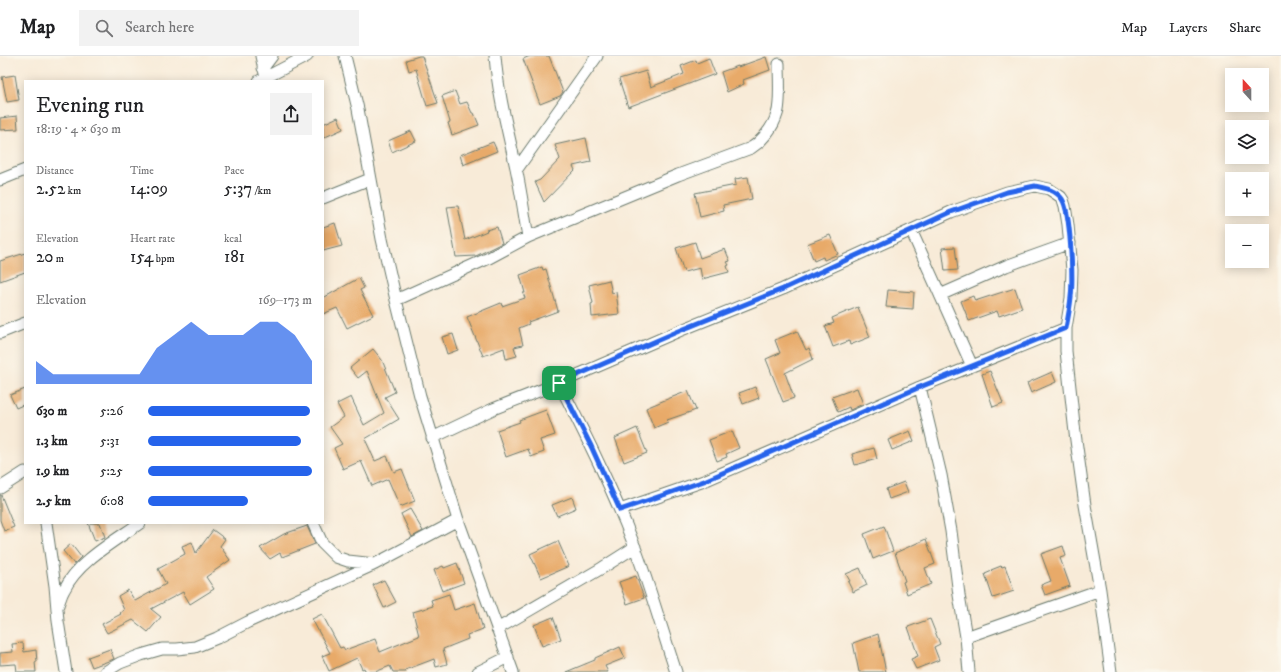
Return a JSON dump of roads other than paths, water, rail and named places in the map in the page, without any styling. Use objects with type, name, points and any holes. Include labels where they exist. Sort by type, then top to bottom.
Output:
[{"type":"street","points":[[261,56],[263,76]]},
{"type":"street","points":[[263,76],[272,56]]},
{"type":"street","points":[[263,76],[307,56]]},
{"type":"street","points":[[345,56],[358,109],[370,179],[396,300],[432,438],[458,520],[514,672]]},
{"type":"street","points":[[495,56],[496,72],[517,169],[528,238]]},
{"type":"street","points":[[517,169],[532,145],[597,56]]},
{"type":"street","points":[[396,300],[489,258],[528,238],[678,175],[751,148],[758,144],[778,113],[779,64]]},
{"type":"street","points":[[0,180],[24,170]]},
{"type":"street","points":[[324,198],[370,179]]},
{"type":"street","points":[[432,438],[494,409],[783,289],[951,212],[1007,192],[1035,186],[1049,189],[1063,200],[1068,225],[1072,270],[1071,298],[1066,328],[1066,351],[1075,433],[1085,505],[1100,590],[1110,672]]},
{"type":"street","points":[[911,230],[972,366]]},
{"type":"street","points":[[940,295],[1006,266],[1070,243]]},
{"type":"street","points":[[0,333],[24,323]]},
{"type":"street","points":[[620,510],[704,481],[920,387],[1066,328]]},
{"type":"street","points":[[559,383],[591,446],[635,547],[676,672]]},
{"type":"street","points":[[920,387],[941,475],[966,637],[969,672]]},
{"type":"street","points":[[0,488],[24,473]]},
{"type":"street","points":[[104,672],[120,663],[141,655],[162,649],[195,647],[210,641],[376,564],[458,520]]},
{"type":"street","points":[[46,524],[66,672]]},
{"type":"street","points":[[57,607],[64,589],[76,573],[104,548],[139,524]]},
{"type":"street","points":[[313,524],[322,543],[336,557],[348,561],[376,564]]},
{"type":"street","points":[[497,629],[635,547]]},
{"type":"street","points":[[966,637],[1100,590]]},
{"type":"street","points":[[478,672],[508,657]]}]
